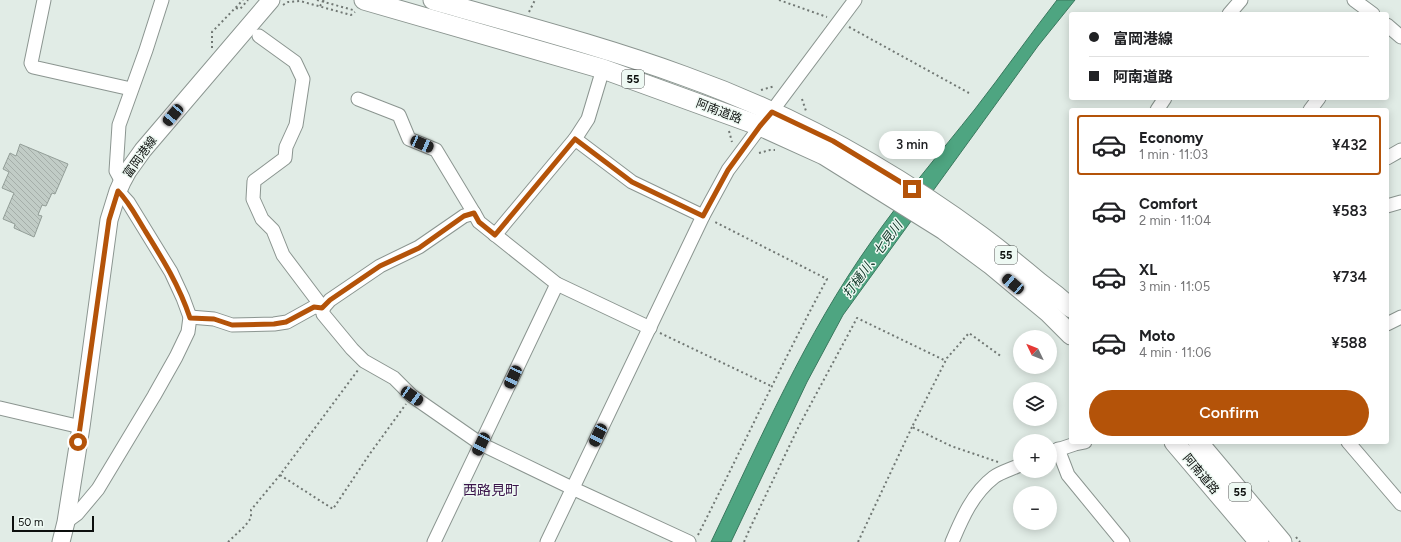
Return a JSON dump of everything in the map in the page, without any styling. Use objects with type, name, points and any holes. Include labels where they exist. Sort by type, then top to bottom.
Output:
[{"type":"highway","name":"阿南道路","points":[[433,0],[599,47],[686,76],[766,119],[824,155],[894,187],[932,212],[1004,254],[1069,306]]},
{"type":"highway","name":"阿南道路","points":[[356,7],[603,69],[766,119]]},
{"type":"highway","name":"阿南道路","points":[[932,212],[944,230],[990,264],[1049,313],[1069,333]]},
{"type":"highway","name":"阿南道路","points":[[1176,444],[1260,542]]},
{"type":"highway","name":"阿南道路","points":[[1200,444],[1282,542]]},
{"type":"main road","name":"富岡港線","points":[[61,542],[66,522],[81,428],[109,220],[120,186],[128,171],[143,150],[271,0]]},
{"type":"street","points":[[44,0],[31,63],[32,67],[132,89]]},
{"type":"street","points":[[66,522],[77,514],[98,489],[138,424],[176,357],[188,332],[190,318],[183,298],[171,272],[128,202],[120,186],[116,171],[119,125],[162,0]]},
{"type":"street","points":[[547,542],[703,216],[728,170],[855,0]]},
{"type":"street","points":[[1230,12],[1240,0]]},
{"type":"street","points":[[1354,0],[1370,12]]},
{"type":"street","points":[[1389,26],[1400,34]]},
{"type":"street","points":[[259,36],[295,62],[303,79],[296,125],[286,147],[285,158],[254,182],[253,199],[262,219],[273,230],[283,255],[322,308],[323,314],[352,350],[364,362],[394,378],[412,396],[481,444],[572,488],[694,538]]},
{"type":"street","points":[[495,235],[575,139],[588,119],[603,69]]},
{"type":"street","points":[[358,99],[399,115],[409,139],[436,150],[479,222],[557,284],[650,328]]},
{"type":"street","points":[[575,139],[632,182],[703,216]]},
{"type":"street","points":[[1389,157],[1401,150]]},
{"type":"street","points":[[1389,205],[1401,202]]},
{"type":"street","points":[[322,308],[330,300],[380,266],[419,248],[464,216],[474,213]]},
{"type":"street","points":[[434,542],[557,284]]},
{"type":"street","points":[[190,318],[214,319],[232,325],[274,324],[286,322],[314,307],[322,308]]},
{"type":"street","points":[[1389,323],[1401,317]]},
{"type":"street","points":[[0,408],[81,428]]},
{"type":"street","points":[[1057,450],[1078,444]]},
{"type":"street","points":[[1350,444],[1401,504]]},
{"type":"street","points":[[1057,456],[1068,475],[1123,542]]},
{"type":"street","points":[[952,542],[964,514],[983,488],[996,476],[1013,469]]},
{"type":"path","points":[[240,3],[243,0]]},
{"type":"path","points":[[236,8],[240,9],[248,0]]},
{"type":"path","points":[[318,0],[331,4],[356,7],[351,15],[320,6],[324,0]]},
{"type":"path","points":[[331,4],[332,0]]},
{"type":"path","points":[[779,0],[839,21],[969,93]]},
{"type":"path","points":[[757,90],[774,86]]},
{"type":"path","points":[[759,153],[770,150],[779,150]]},
{"type":"path","points":[[694,538],[733,465],[771,386],[827,279],[703,216]]},
{"type":"path","points":[[744,542],[799,426],[857,318],[946,361]]},
{"type":"path","points":[[650,328],[771,386]]},
{"type":"path","points":[[858,542],[912,427],[946,361],[969,333],[1002,357]]},
{"type":"path","points":[[228,542],[245,526],[251,518],[251,510],[280,475],[364,362]]},
{"type":"path","points":[[280,475],[333,509],[368,455],[412,396]]},
{"type":"path","points":[[912,427],[951,446],[1013,467]]},
{"type":"water","name":"打樋川、七見川","points":[[1057,0],[1075,0],[1038,46],[843,315],[807,382],[731,542],[711,542],[804,351],[847,277],[896,208],[975,109]]},
{"type":"building","points":[[20,144],[68,164],[55,194],[52,193],[46,206],[42,205],[38,215],[42,216],[34,237],[14,228],[15,224],[3,219],[14,193],[2,188],[9,172],[3,169],[10,153],[16,156]]},
{"type":"district","name":"西路見町","points":[[491,490]]},
{"type":"route","points":[[78,442],[109,220],[118,191],[128,202],[171,272],[190,318],[214,319],[232,325],[274,324],[286,322],[314,307],[322,308],[330,300],[380,266],[419,248],[464,216],[474,213],[479,222],[495,235],[575,139],[614,170],[632,182],[703,216],[728,170],[772,112],[833,141],[912,189]]}]
